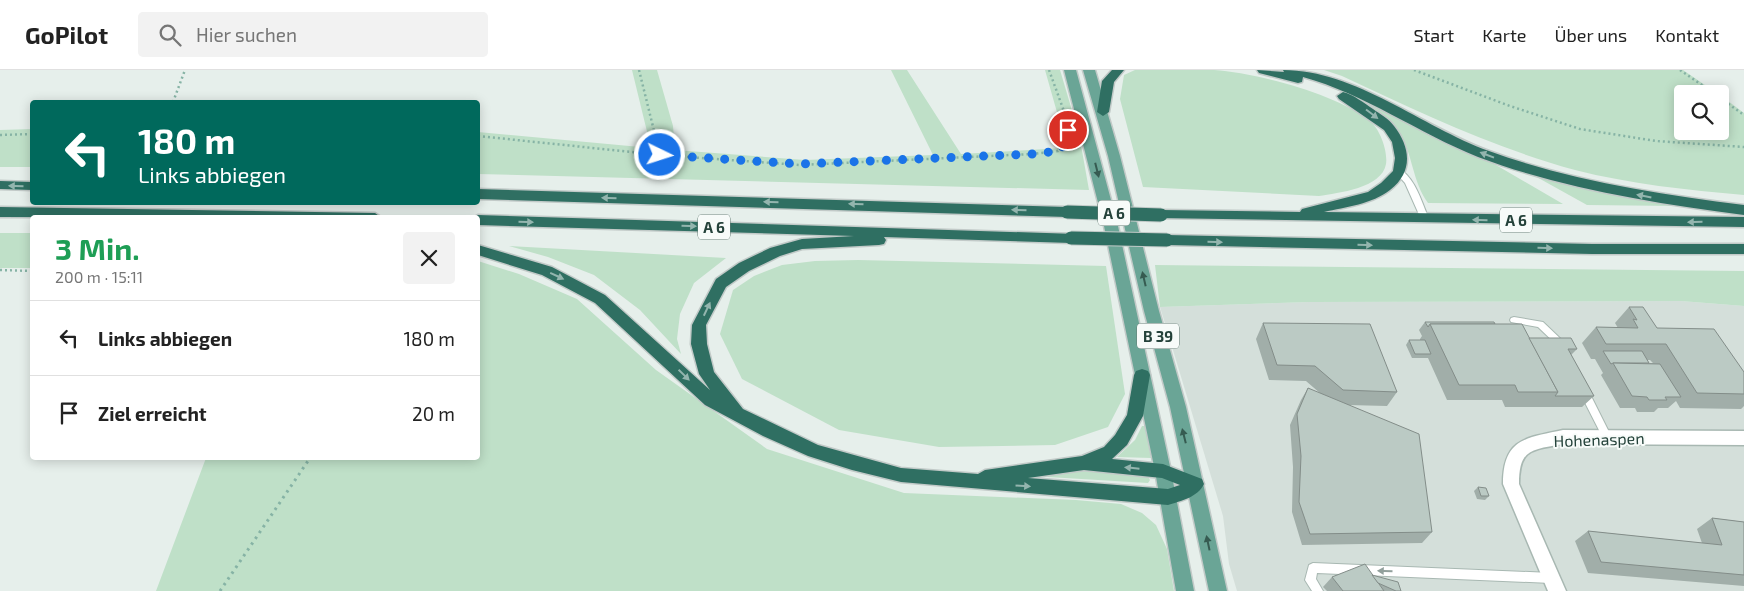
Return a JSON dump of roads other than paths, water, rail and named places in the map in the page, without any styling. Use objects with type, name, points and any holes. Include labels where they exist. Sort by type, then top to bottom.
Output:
[{"type":"highway","points":[[1103,112],[1108,81],[1118,70]]},
{"type":"highway","points":[[1263,70],[1299,80],[1340,95],[1370,112],[1389,127],[1398,142],[1401,158],[1399,172],[1386,186],[1372,195],[1287,216]]},
{"type":"highway","points":[[1289,70],[1345,87],[1447,139],[1511,164],[1560,178],[1615,190],[1662,199],[1744,210]]},
{"type":"highway","points":[[0,185],[30,186]]},
{"type":"highway","name":"A 6","points":[[480,194],[1161,215],[1744,222]]},
{"type":"highway","points":[[0,212],[200,215]]},
{"type":"highway","name":"A 6","points":[[480,220],[1071,238],[1592,249],[1744,249]]},
{"type":"highway","points":[[738,414],[707,374],[699,344],[700,325],[721,282],[744,267],[775,252],[802,244],[831,244],[951,234]]},
{"type":"highway","points":[[480,251],[547,271],[600,299],[711,400],[769,431],[814,451],[901,475],[957,481],[1168,497],[1182,493],[1196,484]]},
{"type":"highway","points":[[957,481],[1083,462],[1110,452],[1121,440],[1135,416],[1142,374]]},
{"type":"highway","points":[[1083,462],[1163,471],[1196,484]]},
{"type":"main road","points":[[1089,70],[1103,112]]},
{"type":"main road","name":"B 39","points":[[1071,71],[1110,226],[1163,471],[1185,591]]},
{"type":"main road","name":"B 39","points":[[1103,112],[1196,484],[1218,591]]},
{"type":"street","name":"Hohenaspen","points":[[1554,584],[1514,493],[1510,476],[1511,465],[1518,452],[1533,443],[1563,437],[1744,438]]},
{"type":"lane","points":[[1399,172],[1408,182],[1425,219]]},
{"type":"lane","points":[[1514,320],[1540,324],[1562,345],[1566,352]]},
{"type":"lane","points":[[1581,384],[1607,437]]},
{"type":"lane","points":[[1318,591],[1310,580],[1313,568],[1433,573],[1554,584]]}]
